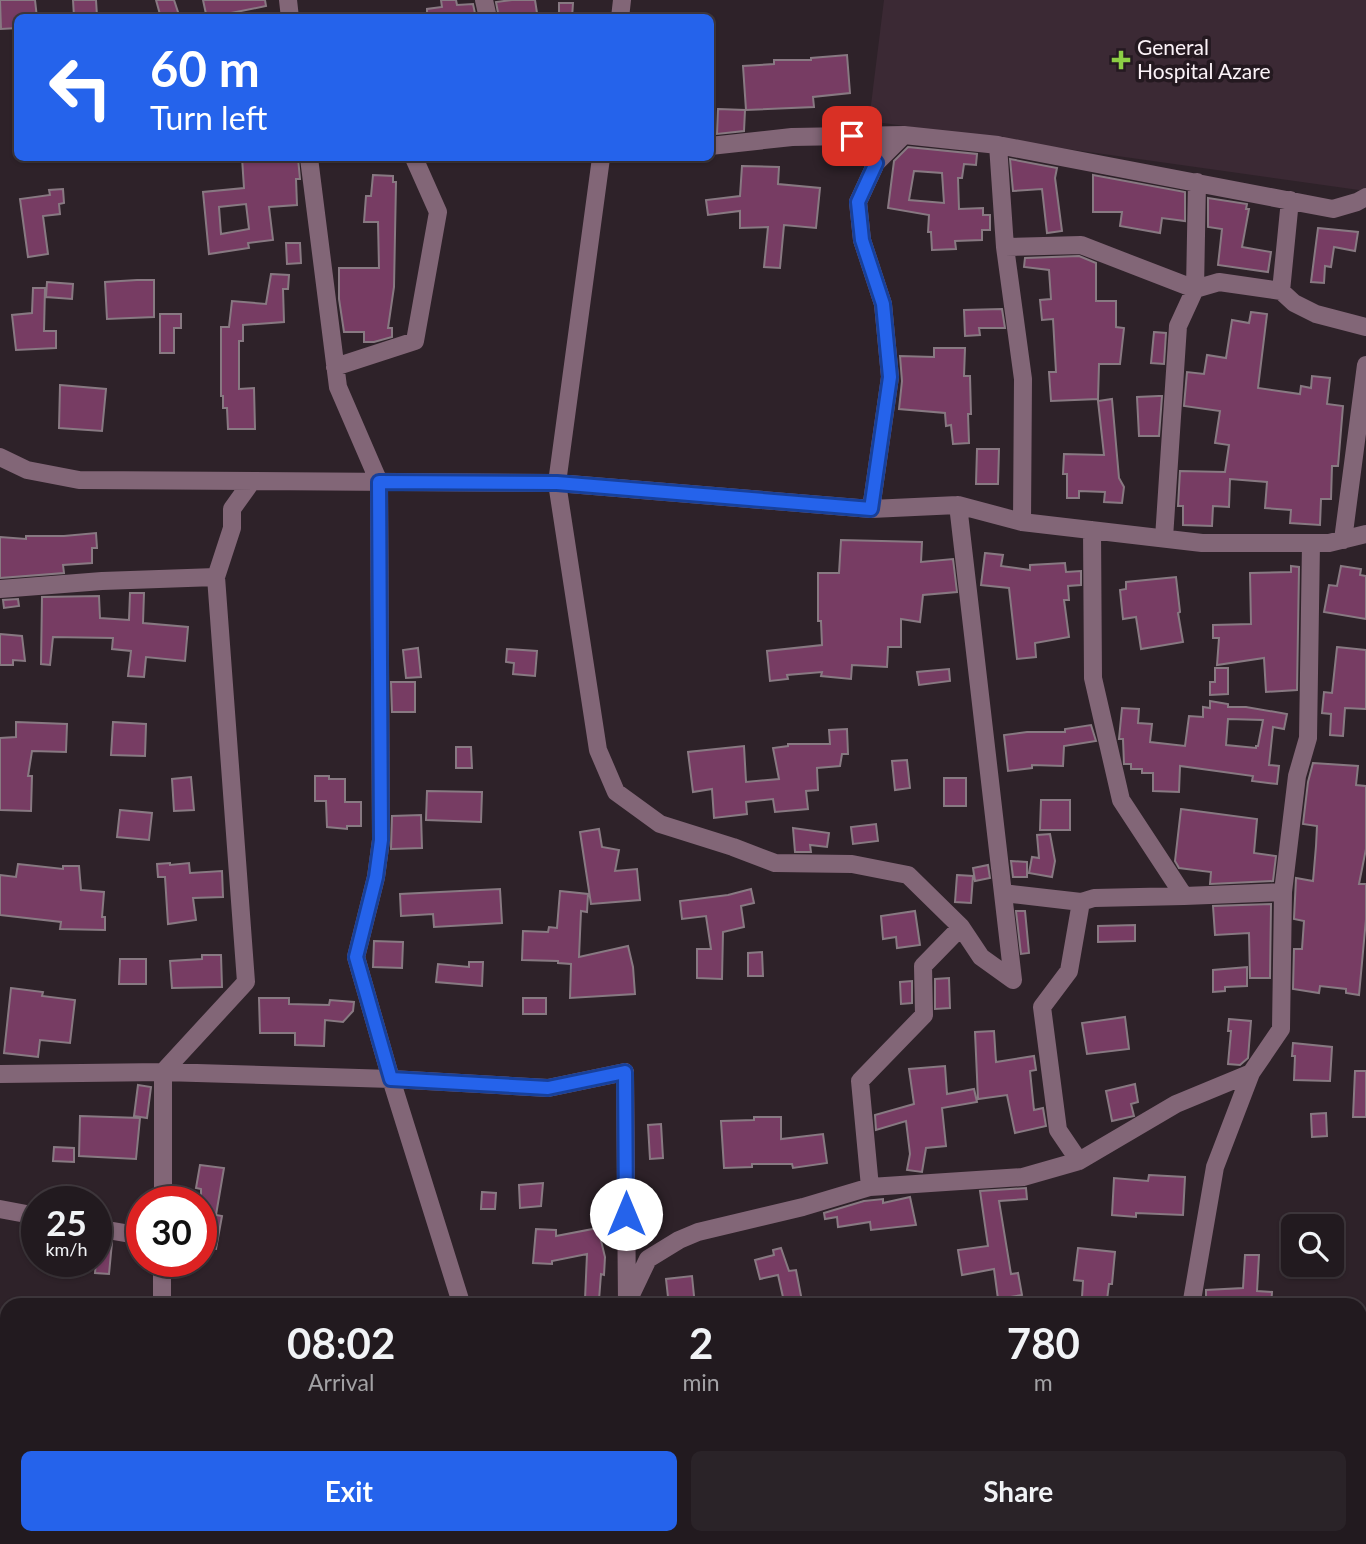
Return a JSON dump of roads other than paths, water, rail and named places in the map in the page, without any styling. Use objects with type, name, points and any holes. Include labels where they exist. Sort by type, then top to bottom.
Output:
[{"type":"street","points":[[871,509],[890,377],[883,304],[862,240],[858,202],[876,163],[904,135]]},
{"type":"street","points":[[714,146],[792,137],[904,135],[998,145],[1333,209],[1366,197]]},
{"type":"street","points":[[852,136],[876,163]]},
{"type":"street","points":[[998,145],[1005,247],[1023,379],[1022,522]]},
{"type":"street","points":[[314,161],[338,387],[379,482],[381,840],[376,877],[356,957],[459,1298]]},
{"type":"street","points":[[335,367],[415,341],[438,212],[415,161]]},
{"type":"street","points":[[601,161],[557,483],[598,750],[616,792],[660,824],[775,863],[852,864],[908,875],[961,927],[981,957],[1013,980],[958,505]]},
{"type":"street","points":[[1164,538],[1178,326],[1195,289],[1197,182]]},
{"type":"street","points":[[1281,291],[1290,200]]},
{"type":"street","points":[[1005,247],[1081,245],[1195,289],[1219,282],[1281,291],[1294,303],[1316,314],[1366,327]]},
{"type":"street","points":[[1343,540],[1360,456],[1366,365]]},
{"type":"street","points":[[0,457],[27,470],[79,480],[557,483],[871,509],[958,505],[1022,522],[1202,543],[1329,543],[1366,534]]},
{"type":"street","points":[[163,1186],[163,1072],[246,982],[216,577],[232,528],[232,509],[252,481]]},
{"type":"street","points":[[1092,530],[1093,677],[1121,800],[1184,896]]},
{"type":"street","points":[[1192,1298],[1215,1167],[1251,1073],[1281,1029],[1283,892],[1297,776],[1308,738],[1311,543]]},
{"type":"street","points":[[0,590],[102,581],[216,577]]},
{"type":"street","points":[[1003,893],[1081,902],[1094,898],[1283,892]]},
{"type":"street","points":[[1079,1161],[1058,1130],[1042,1007],[1069,971],[1081,902]]},
{"type":"street","points":[[870,1187],[860,1081],[924,1015],[923,966],[961,927]]},
{"type":"street","points":[[0,1074],[163,1072],[391,1079],[548,1088],[625,1072],[626,1298]]},
{"type":"street","points":[[628,1298],[648,1259],[698,1232],[803,1207],[870,1187],[1023,1177],[1079,1161],[1176,1104],[1251,1073]]},
{"type":"street","points":[[0,1209],[21,1213]]},
{"type":"street","points":[[162,1277],[162,1298]]},
{"type":"place","name":"General Hospital Azare","points":[[1121,60]]}]
